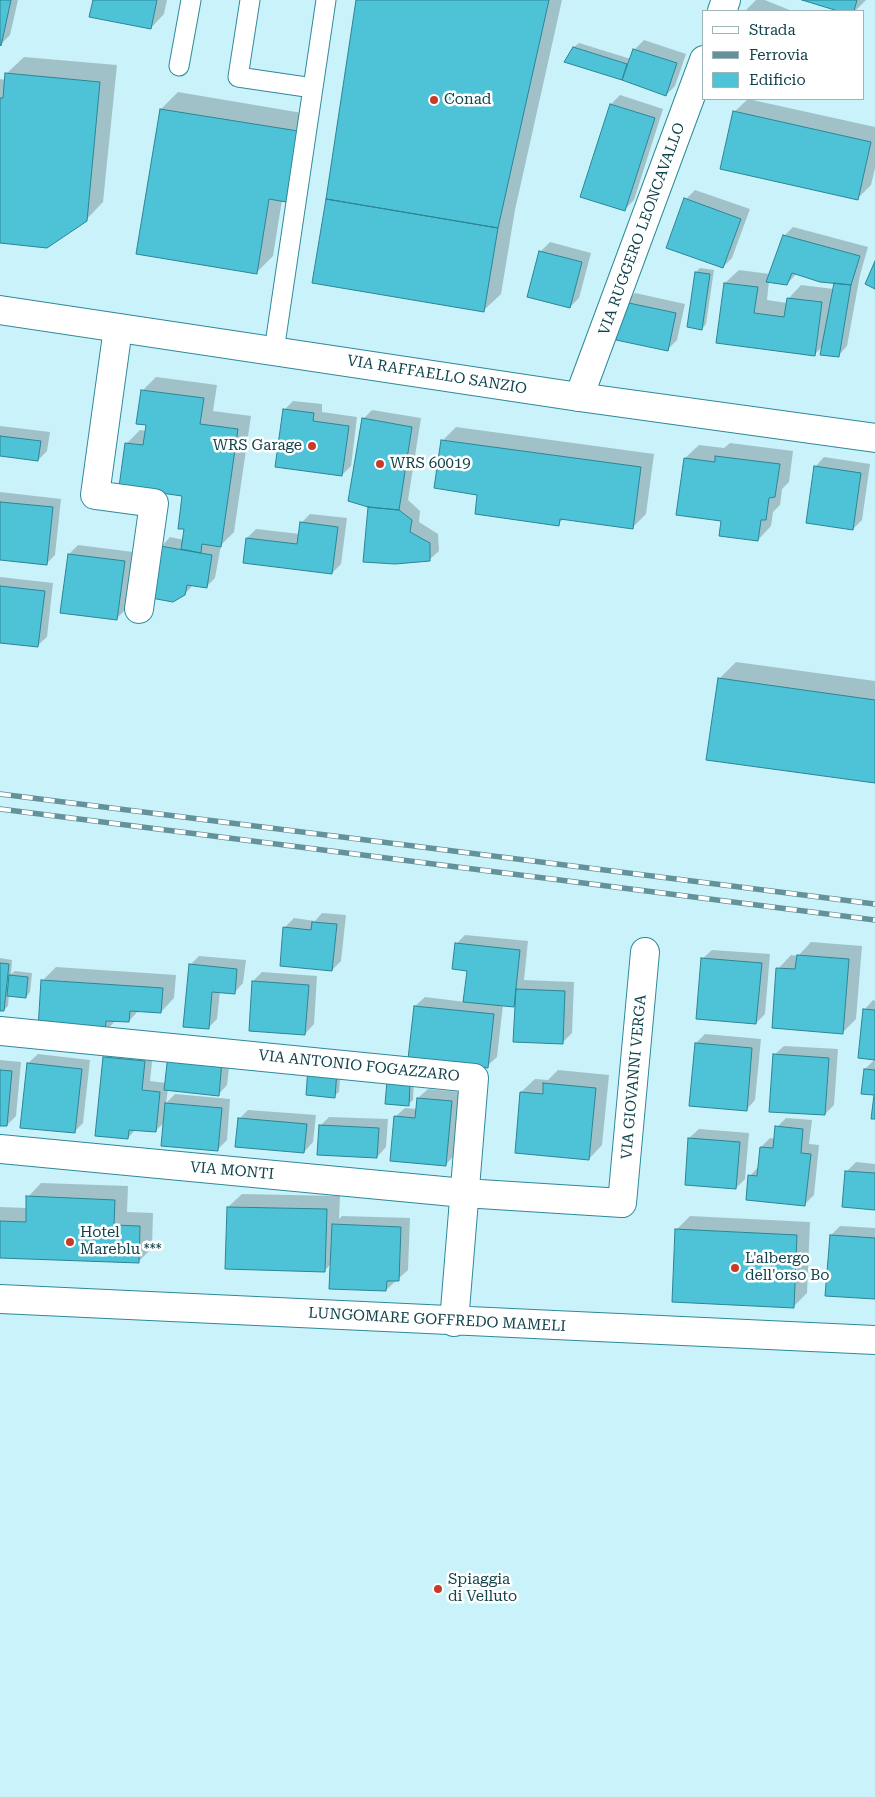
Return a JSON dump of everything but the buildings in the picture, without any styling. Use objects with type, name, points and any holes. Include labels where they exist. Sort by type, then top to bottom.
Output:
[{"type":"street","name":"VIA RUGGERO LEONCAVALLO","points":[[580,397],[702,65]]},
{"type":"street","name":"VIA RAFFAELLO SANZIO","points":[[0,310],[580,397],[875,438]]},
{"type":"street","points":[[118,328],[94,495],[154,503],[139,609]]},
{"type":"street","name":"VIA GIOVANNI VERGA","points":[[622,1202],[646,952]]},
{"type":"street","name":"VIA ANTONIO FOGAZZARO","points":[[0,1031],[474,1078],[454,1322]]},
{"type":"street","name":"VIA MONTI","points":[[0,1149],[464,1192],[622,1202]]},
{"type":"street","name":"LUNGOMARE GOFFREDO MAMELI","points":[[0,1299],[454,1322],[875,1340]]},
{"type":"lane","points":[[179,66],[191,0]]},
{"type":"lane","points":[[250,0],[238,77],[313,88]]},
{"type":"lane","points":[[274,351],[326,0]]},
{"type":"railway","points":[[0,794],[875,904]]},
{"type":"railway","points":[[0,809],[875,920]]},
{"type":"place","name":"Conad","points":[[434,100]]},
{"type":"place","name":"WRS Garage","points":[[312,446]]},
{"type":"place","name":"WRS 60019","points":[[380,464]]},
{"type":"place","name":"Hotel Mareblu ***","points":[[70,1242]]},
{"type":"place","name":"L'albergo dell'orso Bo","points":[[735,1268]]},
{"type":"place","name":"Spiaggia di Velluto","points":[[438,1589]]}]
